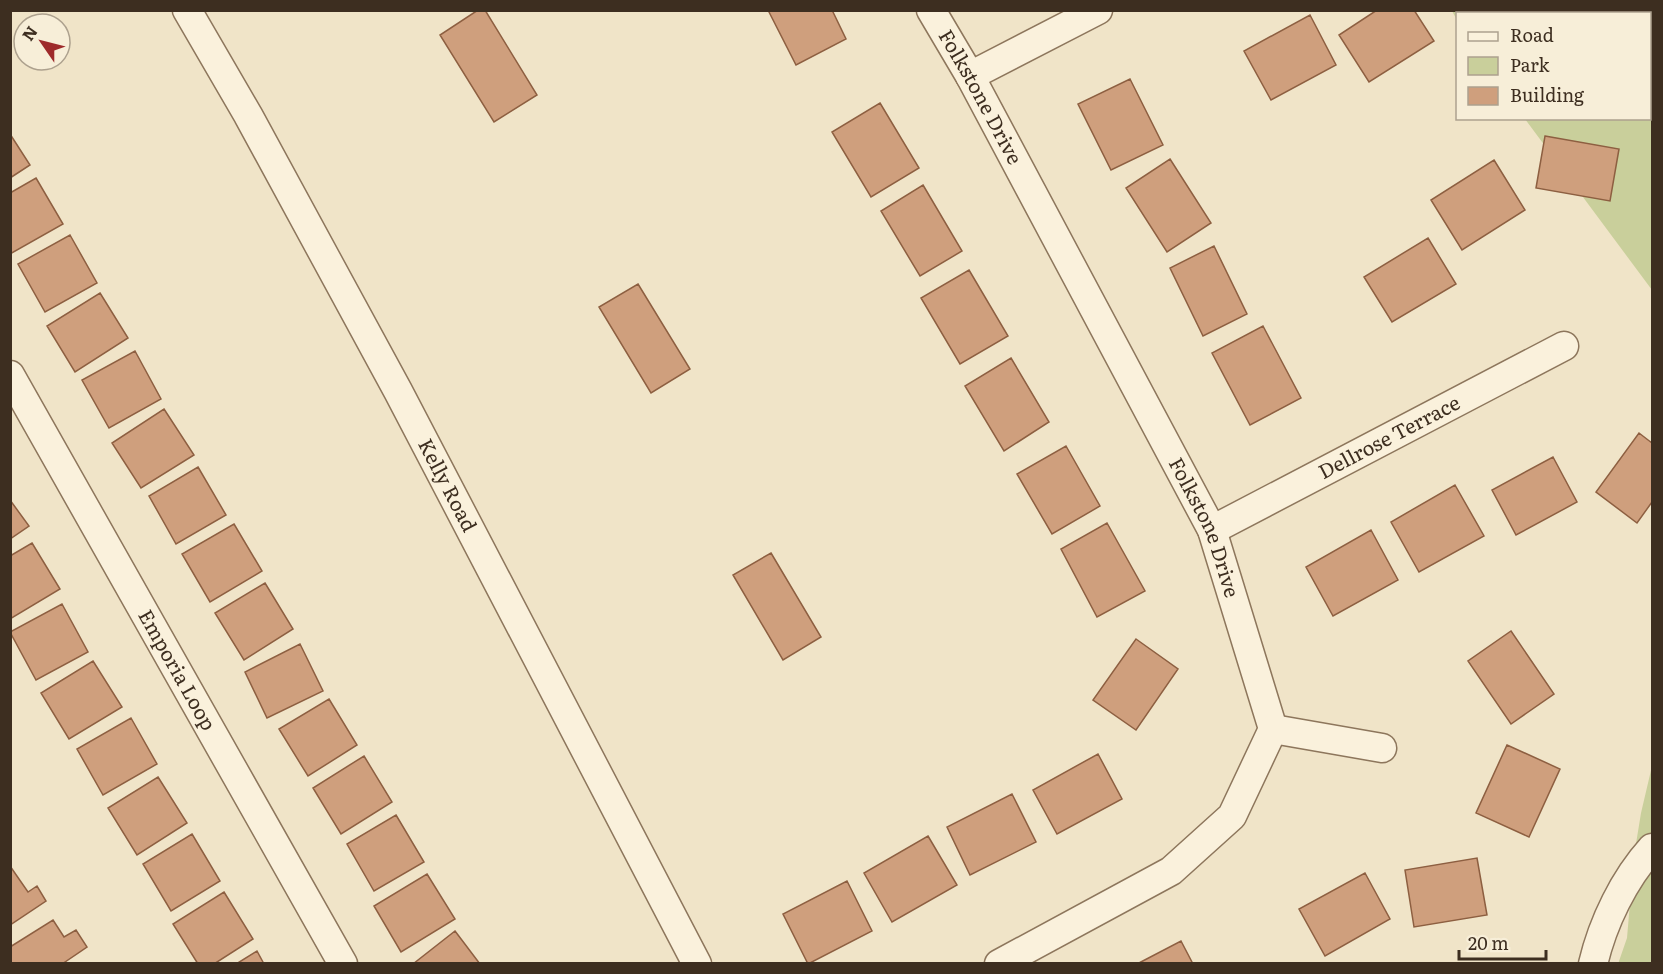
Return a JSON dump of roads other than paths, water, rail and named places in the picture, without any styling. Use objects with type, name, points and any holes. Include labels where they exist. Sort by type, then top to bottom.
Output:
[{"type":"street","name":"Kelly Road","points":[[187,10],[248,115],[398,391],[697,963]]},
{"type":"street","name":"Folkstone Drive","points":[[931,10],[970,76],[1212,530],[1274,729]]},
{"type":"street","points":[[970,76],[1098,10]]},
{"type":"street","name":"Dellrose Terrace","points":[[1212,530],[1564,346]]},
{"type":"street","name":"Emporia Loop","points":[[10,375],[20,413],[343,963]]},
{"type":"street","points":[[999,963],[1033,956],[1171,870],[1232,816],[1274,729],[1382,748]]},
{"type":"street","points":[[1593,963],[1615,903],[1642,860],[1653,848]]}]
